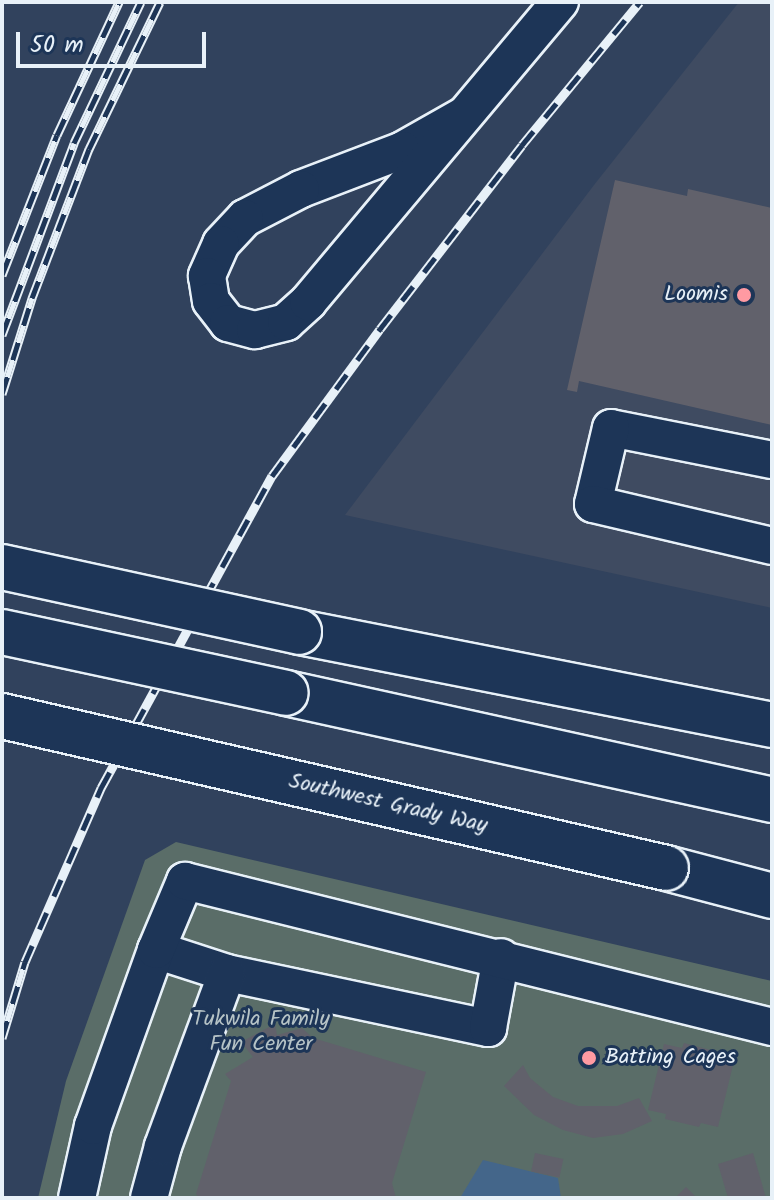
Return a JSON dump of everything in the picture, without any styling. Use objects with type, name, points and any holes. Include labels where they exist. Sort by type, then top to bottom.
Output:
[{"type":"main road","points":[[2,567],[299,632],[772,725]]},
{"type":"main road","points":[[2,632],[772,800]]},
{"type":"main road","points":[[716,712],[772,715]]},
{"type":"main road","name":"Southwest Grady Way","points":[[2,716],[666,868],[772,896]]},
{"type":"main road","points":[[671,777],[772,809]]},
{"type":"lane","points":[[463,116],[403,150],[301,189],[245,218],[221,244],[207,276],[211,301],[228,323],[255,330],[286,322],[297,312],[560,2]]},
{"type":"lane","points":[[772,460],[611,428],[593,504],[772,546]]},
{"type":"lane","points":[[77,1198],[93,1126],[156,950],[185,881],[501,957],[772,1027]]},
{"type":"lane","points":[[156,950],[227,973],[488,1028],[501,957]]},
{"type":"lane","points":[[149,1198],[163,1146],[227,973]]},
{"type":"shaded area","points":[[739,2],[772,2],[772,608],[345,515],[594,185]]},
{"type":"shaded area","points":[[483,1160],[558,1178],[561,1198],[460,1198]]},
{"type":"green space","name":"Tukwila Family Fun Center","points":[[176,842],[772,981],[772,1198],[38,1198],[66,1081],[145,860]]},
{"type":"building","points":[[615,180],[687,196],[688,189],[772,208],[772,425],[579,381],[577,392],[567,390]]},
{"type":"building","points":[[275,1024],[277,1035],[302,1028],[313,1038],[426,1072],[392,1183],[396,1198],[199,1198],[196,1194],[231,1081],[225,1074],[253,1057],[241,1042]]},
{"type":"building","points":[[684,1043],[718,1052],[717,1057],[734,1061],[718,1127],[701,1123],[699,1127],[665,1119],[666,1114],[648,1110],[664,1044],[682,1048]]},
{"type":"building","points":[[523,1065],[530,1078],[553,1097],[578,1106],[617,1106],[639,1098],[652,1121],[623,1134],[593,1138],[563,1130],[534,1115],[504,1086]]},
{"type":"building","points":[[535,1153],[563,1159],[559,1178],[531,1172]]},
{"type":"building","points":[[753,1153],[766,1198],[728,1198],[718,1164]]},
{"type":"building","points":[[686,1187],[697,1198],[675,1198]]},
{"type":"railway","points":[[2,275],[57,135],[119,2]]},
{"type":"railway","points":[[2,335],[74,143],[141,2]]},
{"type":"railway","points":[[2,394],[32,298],[89,149],[160,2]]},
{"type":"railway","points":[[2,1038],[25,962],[101,788],[272,476],[380,329],[522,145],[640,2]]},
{"type":"place","name":"Loomis","points":[[744,295]]},
{"type":"place","name":"Batting Cages","points":[[589,1058]]}]
